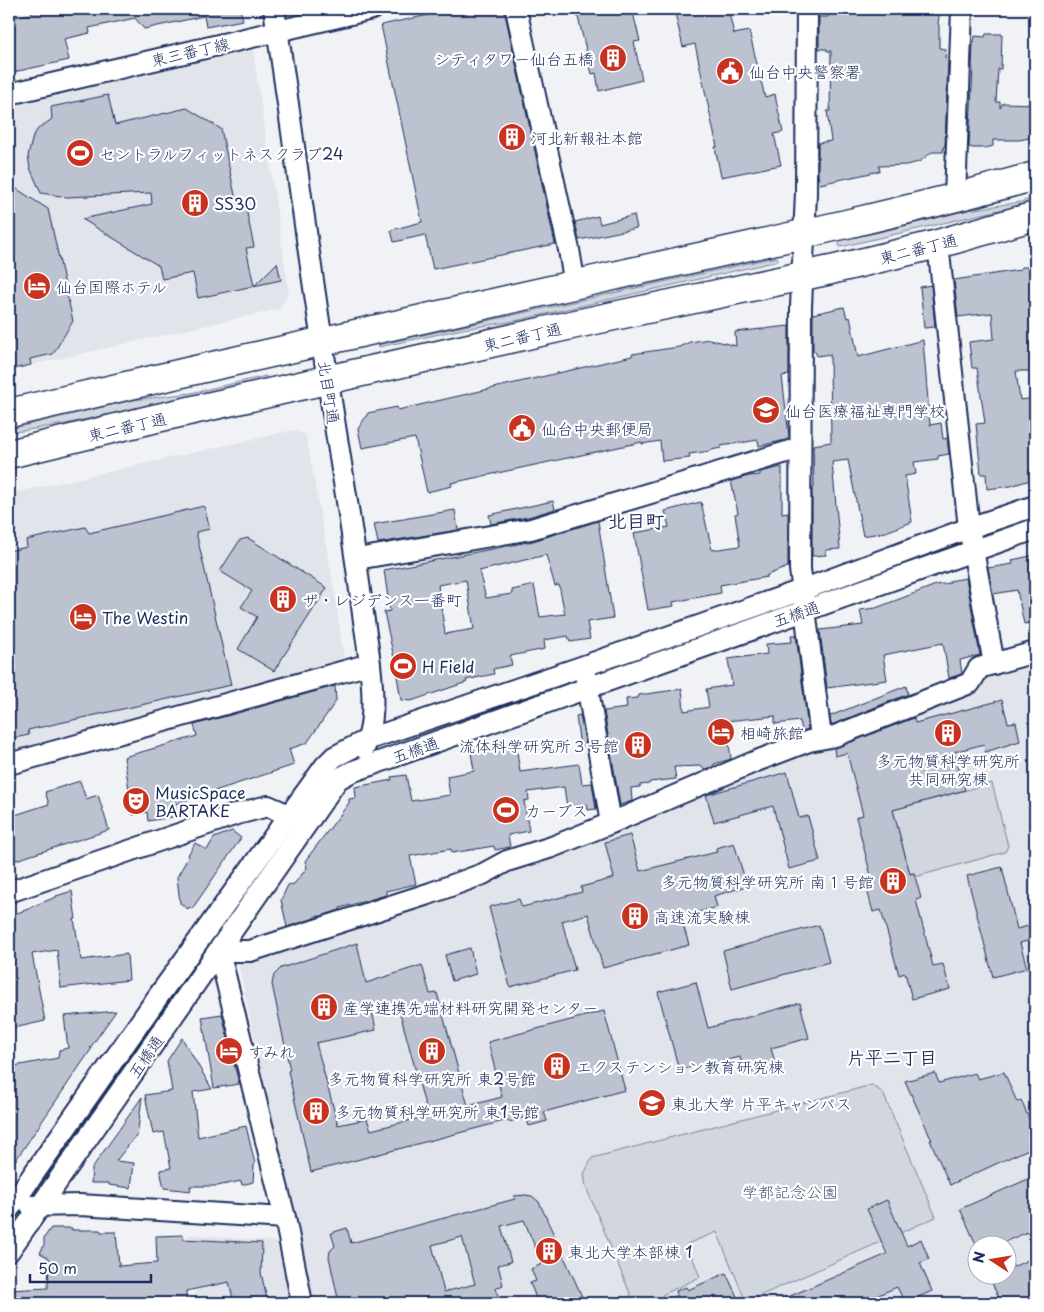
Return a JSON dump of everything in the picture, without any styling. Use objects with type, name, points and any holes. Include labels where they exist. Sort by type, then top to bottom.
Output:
[{"type":"highway","points":[[9,412],[804,234],[955,198],[1035,176]]},
{"type":"highway","name":"東二番丁通","points":[[9,454],[328,380],[938,244],[1035,216]]},
{"type":"street","name":"北目町通","points":[[274,9],[321,341],[357,559],[370,664],[372,716],[369,739],[351,772]]},
{"type":"street","name":"東三番丁線","points":[[9,94],[372,9]]},
{"type":"street","points":[[516,9],[576,285]]},
{"type":"street","points":[[807,9],[806,193],[801,307],[800,569],[821,738]]},
{"type":"street","points":[[955,198],[962,9]]},
{"type":"street","points":[[938,244],[969,528],[994,664]]},
{"type":"street","points":[[357,559],[531,529],[800,448]]},
{"type":"street","name":"五橋通","points":[[10,1207],[289,815],[329,762],[343,752],[369,739],[802,590],[969,528],[1035,506]]},
{"type":"street","name":"五橋通","points":[[9,1251],[338,779],[351,772],[588,686],[1035,529]]},
{"type":"street","points":[[302,1303],[285,1218],[219,950],[250,951],[326,928],[465,881],[483,874],[507,860],[552,847],[754,762],[821,738],[835,736],[970,683],[979,668],[1035,652]]},
{"type":"street","points":[[9,764],[370,664]]},
{"type":"street","points":[[584,666],[611,823]]},
{"type":"street","points":[[9,892],[237,814],[268,806],[289,815]]},
{"type":"street","points":[[10,1207],[80,1205],[285,1218]]},
{"type":"shaded area","name":"SS30","points":[[253,50],[289,293],[279,309],[9,370],[9,107]]},
{"type":"shaded area","points":[[294,430],[306,435],[335,594],[345,666],[9,759],[9,494]]},
{"type":"shaded area","name":"東北大学 片平キャンパス","points":[[1035,657],[1035,1303],[312,1303],[238,962],[459,888],[982,672]]},
{"type":"shaded area","points":[[189,1234],[278,1242],[291,1303],[196,1303]]},
{"type":"green space","points":[[1035,197],[1035,200],[1021,205],[840,247],[838,240],[968,210],[1021,202]]},
{"type":"green space","points":[[776,257],[778,261],[515,321],[463,329],[379,347],[378,345]]},
{"type":"green space","points":[[266,376],[266,379],[65,424],[9,433],[9,429],[133,400],[191,393]]},
{"type":"green space","points":[[992,783],[1008,846],[1005,852],[915,877],[914,873],[910,874],[893,810]]},
{"type":"green space","name":"学都記念公園","points":[[872,1085],[883,1093],[936,1217],[746,1302],[717,1232],[687,1244],[700,1277],[662,1295],[665,1303],[634,1303],[586,1187],[584,1174],[592,1158]]},
{"type":"building","points":[[31,9],[240,9],[243,20],[206,27],[204,16],[144,29],[135,18],[89,28],[90,33],[64,39],[69,60],[9,73],[9,18],[32,14]]},
{"type":"building","points":[[449,9],[504,9],[555,244],[433,269],[425,235],[394,242],[391,230],[422,222],[381,25]]},
{"type":"building","name":"シティタワー仙台五橋","points":[[576,9],[632,9],[640,41],[634,42],[642,80],[599,91],[596,73],[592,74]]},
{"type":"building","name":"仙台中央警察署","points":[[674,9],[728,9],[734,34],[749,31],[765,97],[775,94],[783,132],[774,134],[781,165],[721,177],[715,147],[717,147],[695,44],[683,47]]},
{"type":"building","points":[[828,9],[940,9],[938,24],[939,48],[946,49],[945,58],[948,57],[945,146],[943,152],[932,152],[919,162],[906,165],[879,166],[880,171],[820,184],[818,175],[818,143],[831,141],[827,111],[830,111],[831,51],[819,49],[819,17],[828,17]]},
{"type":"building","points":[[986,34],[1002,34],[1001,69],[998,69],[996,102],[1000,102],[1000,108],[1003,103],[1035,104],[1035,137],[1019,140],[993,140],[993,146],[973,148],[969,147],[973,43],[975,36],[985,37]]},
{"type":"building","name":"SS30","points":[[108,95],[115,125],[187,108],[221,129],[236,200],[244,199],[254,247],[246,248],[254,286],[198,298],[193,273],[162,279],[159,266],[82,219],[152,204],[151,193],[67,197],[41,193],[30,168],[28,156],[33,136],[38,129],[52,119],[51,107]]},
{"type":"building","name":"仙台国際ホテル","points":[[9,184],[48,209],[73,321],[53,354],[30,359],[31,365],[9,370]]},
{"type":"building","points":[[634,215],[637,228],[579,240],[575,222],[598,216],[600,224]]},
{"type":"building","points":[[277,263],[281,280],[254,286]]},
{"type":"building","points":[[1022,267],[1035,267],[1035,371],[1016,371],[1020,400],[1035,398],[1035,470],[1029,470],[1030,480],[1011,486],[987,489],[986,474],[981,474],[976,424],[985,423],[977,368],[972,368],[969,342],[994,339],[992,313],[958,317],[954,280],[1020,270]]},
{"type":"building","points":[[931,285],[935,327],[924,328],[920,287]]},
{"type":"building","points":[[844,307],[847,318],[850,317],[858,357],[923,340],[930,425],[941,423],[943,439],[947,438],[949,454],[938,456],[938,459],[914,462],[916,474],[905,476],[912,522],[886,532],[863,536],[848,460],[832,462],[840,549],[826,550],[826,555],[812,556],[813,445],[831,442],[830,354],[817,356],[815,351],[813,351],[813,314]]},
{"type":"building","points":[[789,326],[789,375],[782,376],[789,436],[786,440],[759,446],[758,440],[721,446],[721,448],[711,451],[689,454],[690,458],[662,461],[660,441],[642,444],[642,442],[451,483],[452,486],[427,492],[415,438],[362,448],[358,429],[368,413],[397,407],[398,410],[632,356],[632,354],[679,347],[690,342],[709,339],[736,346],[735,332]]},
{"type":"building","points":[[782,467],[782,513],[788,512],[788,567],[767,575],[767,577],[720,585],[721,593],[673,602],[674,606],[648,610],[634,533],[669,527],[665,511],[701,502],[712,550],[740,546],[735,514],[738,513],[731,481],[760,475],[760,472]]},
{"type":"building","points":[[553,501],[555,509],[528,517],[491,524],[489,515]]},
{"type":"building","points":[[204,506],[210,529],[196,532],[231,685],[28,730],[29,735],[9,739],[9,551],[27,547],[26,540],[85,527],[89,533]]},
{"type":"building","points":[[455,510],[458,530],[378,543],[374,524]]},
{"type":"building","points":[[598,521],[613,618],[587,622],[590,639],[570,642],[568,636],[544,640],[545,649],[510,656],[512,665],[493,669],[494,674],[466,680],[467,682],[411,701],[401,700],[384,612],[390,611],[384,570],[533,541]],"holes":[[[546,555],[555,586],[559,585],[565,614],[540,617],[534,585],[512,590],[512,594],[486,598],[479,571]],[[466,580],[474,629],[445,634],[438,585]]]},
{"type":"building","name":"ザ・レジデンス一番町","points":[[248,538],[327,588],[274,671],[238,649],[257,617],[241,607],[252,591],[220,571],[240,540]]},
{"type":"building","points":[[1035,555],[1035,622],[1024,624],[1017,590],[993,594],[988,568],[1013,564],[1012,560]]},
{"type":"building","points":[[966,578],[980,655],[960,660],[962,674],[949,678],[943,643],[883,655],[887,680],[827,688],[820,630],[863,625],[860,610],[876,608],[936,585]]},
{"type":"building","points":[[791,635],[796,635],[808,729],[802,731],[800,721],[775,724],[775,716],[726,721],[731,759],[714,764],[714,766],[704,770],[701,766],[674,767],[676,779],[650,782],[649,784],[640,785],[640,787],[631,788],[632,801],[620,805],[604,711],[627,708],[626,699],[638,698],[639,695],[682,689],[684,711],[709,707],[706,689],[732,685],[728,659],[767,654],[766,644],[792,642]]},
{"type":"building","points":[[335,686],[336,701],[307,743],[289,749],[294,765],[175,804],[178,816],[148,821],[147,812],[133,815],[124,757],[197,736],[194,725]]},
{"type":"building","points":[[906,686],[908,694],[831,725],[830,716]]},
{"type":"building","points":[[1002,700],[1008,723],[1016,722],[1020,741],[985,752],[984,744],[954,752],[965,790],[893,810],[910,874],[914,873],[921,898],[916,900],[933,966],[943,964],[950,989],[912,999],[905,973],[899,975],[881,910],[873,912],[865,882],[872,880],[856,817],[863,815],[847,753],[835,756],[834,748],[914,718],[915,723]]},
{"type":"building","points":[[580,715],[586,746],[580,747],[576,716]]},
{"type":"building","points":[[516,745],[520,772],[579,764],[582,784],[592,783],[596,809],[588,810],[587,804],[567,807],[564,787],[528,792],[529,800],[524,801],[529,831],[508,835],[510,847],[495,850],[494,846],[452,853],[451,849],[410,856],[416,884],[386,891],[386,895],[340,908],[340,910],[318,917],[318,915],[312,919],[287,927],[281,900],[288,885],[294,884],[307,868],[305,861],[349,803],[349,799],[356,798],[355,787],[392,780],[391,777],[406,775],[411,801],[450,795],[447,776],[474,771],[471,752]]},
{"type":"building","points":[[787,772],[799,818],[808,816],[820,861],[789,869],[773,806],[714,822],[706,795]]},
{"type":"building","points":[[80,781],[86,799],[98,795],[109,830],[13,861],[9,846],[9,817],[49,804],[45,792]]},
{"type":"building","points":[[232,831],[241,838],[192,909],[189,907],[188,909],[180,903],[177,877],[188,855],[195,843],[207,850],[214,838]]},
{"type":"building","points":[[630,835],[640,871],[717,852],[716,848],[734,843],[747,886],[714,896],[717,907],[681,917],[689,945],[603,968],[588,914],[562,921],[575,970],[510,987],[489,907],[519,899],[522,907],[582,892],[581,887],[614,878],[605,842]]},
{"type":"building","points":[[1002,867],[1017,929],[1028,926],[1031,940],[1020,943],[1027,968],[993,977],[967,876]]},
{"type":"building","points":[[72,891],[76,919],[74,919],[81,960],[127,954],[129,980],[61,988],[57,950],[32,954],[45,1021],[9,1029],[9,916]]},
{"type":"building","points":[[819,925],[829,962],[732,989],[723,951]]},
{"type":"building","points":[[357,943],[366,983],[422,965],[430,994],[437,993],[468,1106],[502,1097],[488,1042],[604,1011],[625,1090],[544,1112],[547,1121],[529,1126],[526,1117],[509,1122],[508,1120],[311,1172],[288,1071],[290,1070],[272,984],[274,975],[281,968]],"holes":[[[397,1002],[428,1116],[371,1130],[367,1119],[338,1125],[316,1043],[376,1030],[372,1010]]]},
{"type":"building","points":[[470,948],[476,974],[452,981],[445,955]]},
{"type":"building","points":[[696,982],[708,1028],[800,1003],[809,1038],[771,1048],[776,1067],[745,1074],[740,1057],[679,1070],[658,992]]},
{"type":"building","points":[[116,1011],[9,1170],[9,1067],[58,1058],[59,1050],[68,1048],[64,1016]]},
{"type":"building","points":[[222,1014],[239,1084],[214,1088],[202,1017]]},
{"type":"building","points":[[182,1038],[212,1089],[193,1092],[198,1137],[246,1126],[255,1164],[253,1182],[242,1185],[241,1181],[217,1186],[190,1186],[191,1191],[164,1188],[160,1170],[171,1168],[164,1132],[153,1134],[145,1095],[172,1091],[167,1061]]},
{"type":"building","points":[[1004,1072],[1017,1102],[1021,1100],[1035,1133],[1035,1146],[950,1185],[905,1081],[935,1073],[939,1083],[975,1073],[978,1079]]},
{"type":"building","points":[[142,1097],[137,1137],[135,1137],[116,1161],[134,1163],[131,1188],[109,1185],[109,1183],[91,1183],[92,1168]]},
{"type":"building","points":[[1035,1176],[1035,1229],[1016,1237],[1016,1234],[971,1234],[960,1209]]},
{"type":"building","points":[[514,1196],[532,1196],[539,1202],[585,1303],[538,1303],[530,1283],[536,1281],[531,1269],[542,1264],[524,1220],[501,1226],[511,1262],[498,1265],[503,1285],[496,1288],[500,1303],[339,1303],[329,1257],[330,1251],[335,1246],[331,1233],[347,1228],[351,1243],[515,1199]],"holes":[[[462,1237],[475,1284],[444,1292],[432,1245]]]},
{"type":"building","points":[[887,1200],[907,1246],[921,1239],[929,1259],[920,1263],[932,1291],[905,1303],[897,1287],[860,1303],[774,1303],[887,1254],[867,1209]]},
{"type":"building","points":[[51,1228],[116,1232],[119,1266],[157,1263],[156,1236],[183,1235],[183,1239],[262,1243],[261,1273],[268,1303],[234,1303],[229,1282],[186,1291],[187,1303],[9,1303],[9,1290],[48,1288],[49,1258],[40,1253],[44,1245],[44,1238]]},
{"type":"building","points":[[1035,1257],[1035,1303],[1001,1303],[992,1284],[1016,1284],[1016,1266]]},
{"type":"building","points":[[726,1273],[740,1303],[658,1303],[677,1295],[676,1291],[686,1287],[688,1290]]},
{"type":"place","name":"シティタワー仙台五橋","points":[[613,58]]},
{"type":"place","name":"仙台中央警察署","points":[[730,71]]},
{"type":"place","name":"河北新報社本館","points":[[512,137]]},
{"type":"place","name":"セントラルフィットネスクラブ24","points":[[80,153]]},
{"type":"place","name":"SS30","points":[[195,203]]},
{"type":"place","name":"仙台国際ホテル","points":[[37,286]]},
{"type":"place","name":"仙台医療福祉専門学校","points":[[766,410]]},
{"type":"place","name":"仙台中央郵便局","points":[[522,428]]},
{"type":"place","name":"ザ・レジデンス一番町","points":[[283,599]]},
{"type":"place","name":"The Westin","points":[[83,617]]},
{"type":"place","name":"H Field","points":[[403,666]]},
{"type":"place","name":"相崎旅館","points":[[721,732]]},
{"type":"place","name":"多元物質科学研究所 共同研究棟","points":[[948,733]]},
{"type":"place","name":"流体科学研究所３号館","points":[[638,745]]},
{"type":"place","name":"MusicSpace BARTAKE","points":[[136,801]]},
{"type":"place","name":"カーブス","points":[[506,810]]},
{"type":"place","name":"多元物質科学研究所 南１号館","points":[[893,881]]},
{"type":"place","name":"高速流実験棟","points":[[635,916]]},
{"type":"place","name":"産学連携先端材料研究開発センター","points":[[324,1007]]},
{"type":"place","name":"すみれ","points":[[229,1051]]},
{"type":"place","name":"多元物質科学研究所 東2号館","points":[[432,1051]]},
{"type":"place","name":"エクステンション教育研究棟","points":[[557,1066]]},
{"type":"place","name":"東北大学 片平キャンパス","points":[[652,1103]]},
{"type":"place","name":"多元物質科学研究所 東1号館","points":[[316,1111]]},
{"type":"place","name":"東北大学本部棟 1","points":[[549,1251]]},
{"type":"district","name":"北目町","points":[[636,520]]},
{"type":"district","name":"片平二丁目","points":[[892,1056]]}]
